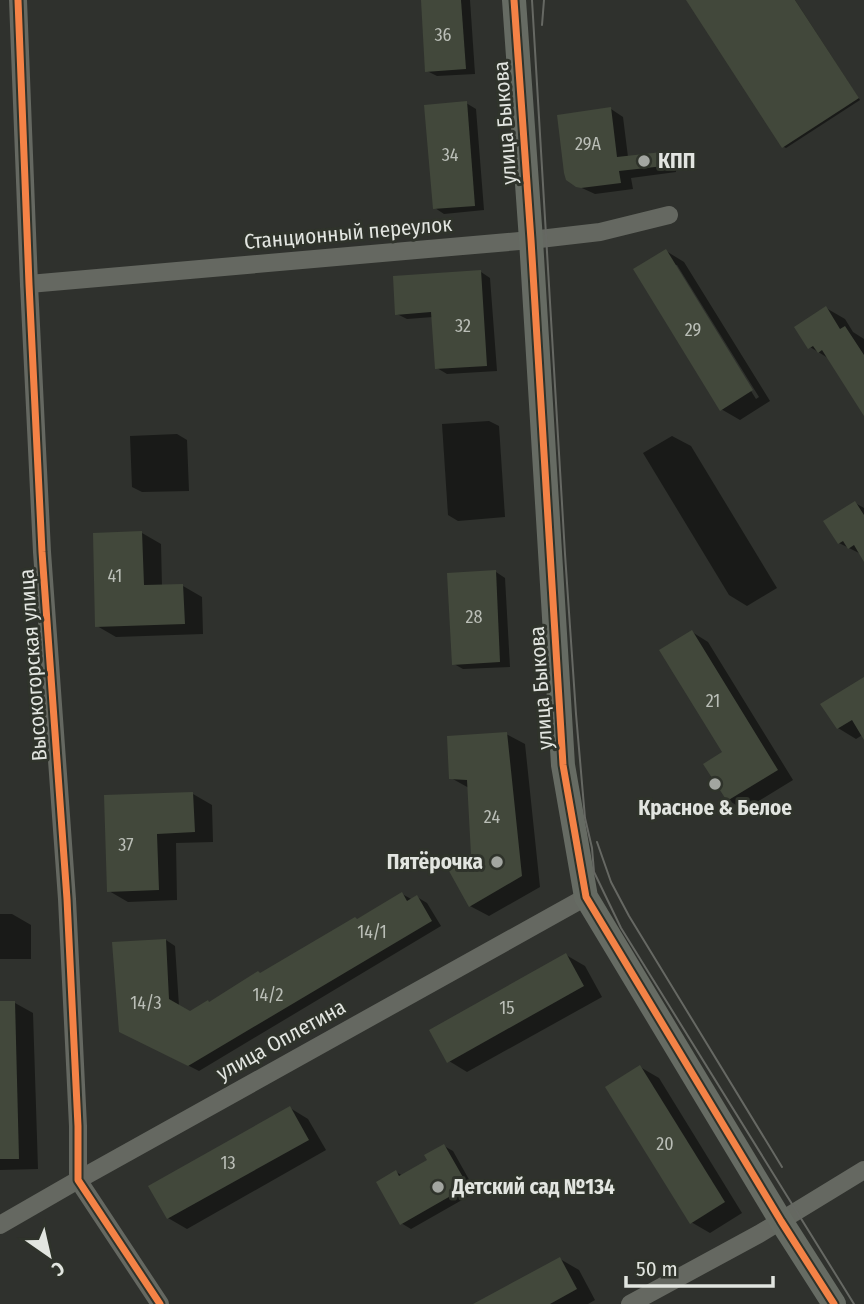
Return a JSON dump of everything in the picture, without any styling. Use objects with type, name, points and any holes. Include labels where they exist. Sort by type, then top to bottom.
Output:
[{"type":"street","name":"Высокогорская улица","points":[[18,0],[42,552],[67,898],[78,1126],[78,1180]]},
{"type":"street","name":"улица Быкова","points":[[514,0],[563,765],[586,897],[834,1304]]},
{"type":"street","name":"Станционный переулок","points":[[29,284],[531,240],[600,232],[669,215]]},
{"type":"street","name":"улица Оплетина","points":[[0,1225],[586,897]]},
{"type":"street","points":[[630,1304],[781,1221],[864,1170]]},
{"type":"street","points":[[78,1180],[160,1304]]},
{"type":"building","points":[[421,0],[461,0],[466,69],[425,72]]},
{"type":"building","points":[[686,0],[795,0],[859,98],[782,148]]},
{"type":"building","points":[[467,101],[475,206],[433,209],[424,105]]},
{"type":"building","points":[[611,107],[617,157],[662,152],[664,166],[619,171],[621,183],[576,187],[566,180],[564,173],[557,115]]},
{"type":"building","points":[[666,249],[753,390],[720,411],[633,269]]},
{"type":"building","points":[[481,270],[487,366],[435,369],[431,312],[395,315],[393,276]]},
{"type":"building","points":[[826,306],[840,329],[845,326],[864,355],[864,416],[822,350],[818,353],[813,346],[808,349],[794,327]]},
{"type":"building","points":[[855,501],[864,515],[864,562],[854,545],[848,549],[843,541],[838,544],[823,521]]},
{"type":"building","points":[[142,531],[144,585],[183,584],[185,624],[95,627],[93,533]]},
{"type":"building","points":[[496,570],[500,662],[452,665],[447,573]]},
{"type":"building","points":[[692,630],[778,770],[727,801],[703,764],[722,752],[659,650]]},
{"type":"building","points":[[864,677],[864,740],[852,720],[837,729],[820,704]]},
{"type":"building","points":[[507,732],[522,876],[469,907],[449,871],[471,855],[467,780],[449,779],[447,736]]},
{"type":"building","points":[[193,792],[195,832],[157,834],[159,890],[107,892],[104,795]]},
{"type":"building","points":[[402,892],[407,901],[417,895],[432,921],[188,1066],[119,1032],[112,942],[166,939],[169,999],[190,1011]]},
{"type":"building","points":[[566,953],[584,986],[447,1063],[429,1030]]},
{"type":"building","points":[[0,1001],[15,1001],[19,1159],[0,1159]]},
{"type":"building","points":[[640,1065],[725,1202],[690,1224],[605,1087]]},
{"type":"building","points":[[290,1106],[309,1140],[167,1219],[148,1186]]},
{"type":"building","points":[[444,1144],[468,1186],[400,1225],[376,1182],[396,1170],[399,1176],[427,1160],[424,1155]]},
{"type":"building","points":[[560,1257],[577,1289],[550,1304],[473,1304]]},
{"type":"tram line","points":[[532,0],[576,714],[585,818],[594,872],[621,928],[854,1304]]},
{"type":"tram line","points":[[542,25],[544,0]]},
{"type":"tram line","points":[[597,842],[611,882],[629,916],[782,1167]]},
{"type":"cycle path","points":[[18,0],[42,552],[67,899],[78,1126],[78,1180],[160,1304]]},
{"type":"cycle path","points":[[514,0],[563,765],[586,897],[834,1304]]},
{"type":"place","name":"КПП","points":[[644,161]]},
{"type":"place","name":"Красное & Белое","points":[[715,784]]},
{"type":"place","name":"Пятёрочка","points":[[497,862]]},
{"type":"place","name":"Детский сад №134","points":[[438,1187]]}]
